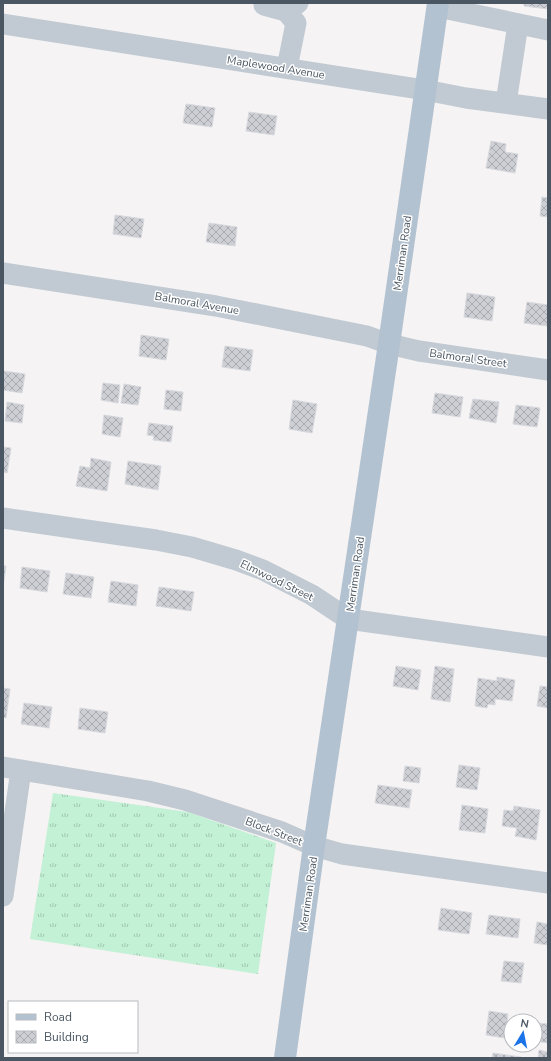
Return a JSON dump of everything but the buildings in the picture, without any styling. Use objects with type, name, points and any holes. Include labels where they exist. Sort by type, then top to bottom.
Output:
[{"type":"main road","name":"Merriman Road","points":[[285,1058],[314,846],[438,5]]},
{"type":"street","points":[[264,5],[292,7],[296,23],[287,68]]},
{"type":"street","points":[[438,5],[548,30]]},
{"type":"street","name":"Maplewood Avenue","points":[[3,24],[426,90],[466,98],[548,109]]},
{"type":"street","points":[[506,103],[518,24]]},
{"type":"street","name":"Balmoral Avenue","points":[[3,273],[216,306],[367,336],[389,344]]},
{"type":"street","name":"Balmoral Street","points":[[389,344],[419,352],[548,370]]},
{"type":"street","name":"Elmwood Street","points":[[3,518],[156,540],[192,547],[263,570],[312,595],[348,619],[548,648]]},
{"type":"street","points":[[3,896],[12,769]]},
{"type":"street","name":"Block Street","points":[[12,769],[148,790],[185,800],[282,832],[314,846],[342,854],[548,883]]},
{"type":"green space","points":[[53,793],[188,812],[276,843],[258,974],[30,939]]}]
